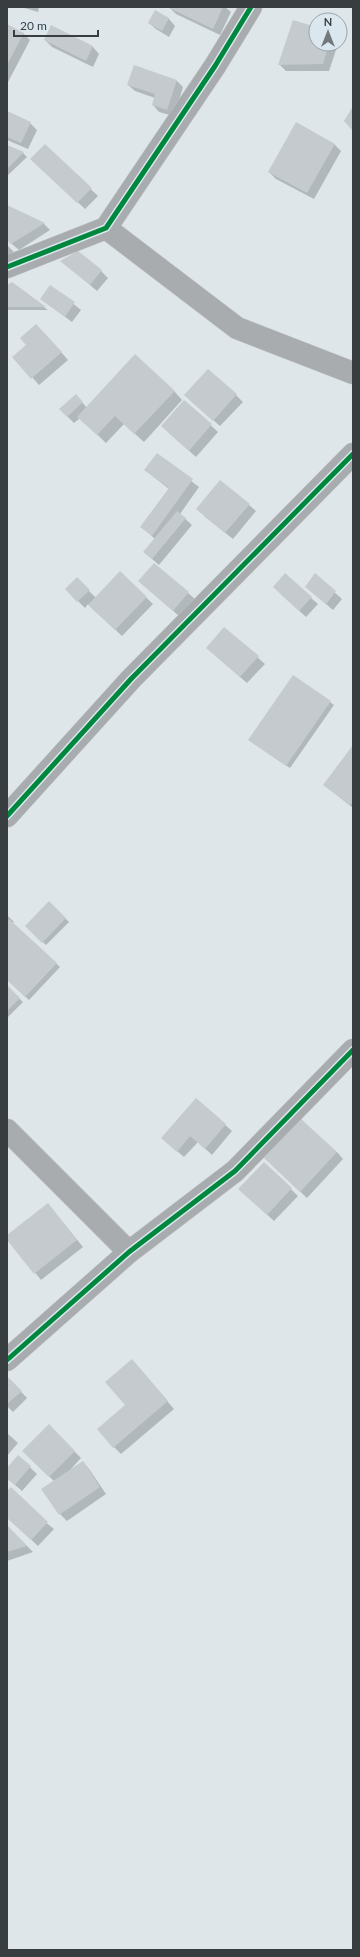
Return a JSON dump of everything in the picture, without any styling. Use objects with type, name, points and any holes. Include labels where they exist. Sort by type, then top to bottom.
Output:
[{"type":"street","points":[[7,267],[106,228],[215,66],[251,7]]},
{"type":"street","points":[[106,228],[237,328],[353,373]]},
{"type":"street","points":[[7,816],[131,679],[353,454]]},
{"type":"street","points":[[7,1360],[129,1252],[235,1171],[353,1050]]},
{"type":"street","points":[[7,1130],[129,1252]]},
{"type":"building","points":[[167,7],[223,7],[213,29]]},
{"type":"building","points":[[155,10],[169,18],[162,31],[148,23]]},
{"type":"building","points":[[293,20],[308,25],[308,52],[327,52],[323,64],[278,65]]},
{"type":"building","points":[[7,24],[24,33],[7,65]]},
{"type":"building","points":[[51,25],[93,46],[86,61],[44,40]]},
{"type":"building","points":[[134,65],[177,80],[167,110],[152,105],[155,94],[127,85]]},
{"type":"building","points":[[353,106],[353,131],[344,121]]},
{"type":"building","points":[[7,111],[31,122],[21,143],[7,137]]},
{"type":"building","points":[[296,122],[335,144],[307,193],[268,172]]},
{"type":"building","points":[[45,144],[92,188],[77,203],[30,159]]},
{"type":"building","points":[[7,145],[24,152],[7,169]]},
{"type":"building","points":[[7,205],[45,223],[11,244],[7,240]]},
{"type":"building","points":[[78,251],[102,270],[90,285],[60,261]]},
{"type":"building","points":[[12,282],[46,307],[7,307],[7,285]]},
{"type":"building","points":[[50,285],[75,302],[65,317],[40,299]]},
{"type":"building","points":[[36,324],[62,352],[31,379],[12,357],[26,345],[20,338]]},
{"type":"building","points":[[135,354],[175,391],[134,434],[115,416],[97,435],[77,417]]},
{"type":"building","points":[[208,369],[237,394],[213,421],[184,395]]},
{"type":"building","points":[[76,394],[83,402],[67,417],[59,409]]},
{"type":"building","points":[[184,400],[212,424],[189,451],[161,426]]},
{"type":"building","points":[[157,453],[193,479],[152,536],[140,527],[169,488],[144,470]]},
{"type":"building","points":[[220,480],[250,504],[225,533],[196,509]]},
{"type":"building","points":[[177,511],[186,518],[152,559],[143,552]]},
{"type":"building","points":[[154,563],[189,592],[173,611],[138,581]]},
{"type":"building","points":[[120,571],[147,597],[115,630],[88,605]]},
{"type":"building","points":[[285,573],[312,597],[299,611],[273,587]]},
{"type":"building","points":[[315,573],[336,591],[326,604],[305,587]]},
{"type":"building","points":[[77,577],[90,590],[77,602],[65,589]]},
{"type":"building","points":[[224,627],[259,656],[240,677],[206,648]]},
{"type":"building","points":[[293,675],[331,701],[286,766],[248,740]]},
{"type":"building","points":[[353,745],[353,802],[350,805],[323,785]]},
{"type":"building","points":[[49,901],[66,918],[42,943],[25,926]]},
{"type":"building","points":[[9,919],[57,963],[25,997],[7,980],[7,922]]},
{"type":"building","points":[[7,985],[20,998],[7,1011]]},
{"type":"building","points":[[196,1098],[226,1124],[205,1149],[190,1136],[177,1152],[161,1138]]},
{"type":"building","points":[[300,1118],[337,1152],[300,1192],[263,1157]]},
{"type":"building","points":[[264,1162],[292,1188],[267,1215],[238,1189]]},
{"type":"building","points":[[48,1203],[77,1240],[34,1274],[7,1240],[7,1235]]},
{"type":"building","points":[[132,1359],[168,1401],[113,1448],[97,1429],[125,1405],[105,1382]]},
{"type":"building","points":[[9,1378],[22,1391],[7,1404],[7,1379]]},
{"type":"building","points":[[49,1424],[75,1451],[49,1477],[22,1451]]},
{"type":"building","points":[[18,1455],[31,1466],[15,1485],[7,1479],[7,1468]]},
{"type":"building","points":[[83,1461],[100,1487],[59,1515],[41,1489]]},
{"type":"building","points":[[11,1487],[48,1522],[31,1540],[7,1518],[7,1491]]},
{"type":"building","points":[[7,1525],[27,1546],[7,1552]]},
{"type":"cycle path","points":[[7,267],[106,228],[215,66],[251,7]]},
{"type":"cycle path","points":[[7,816],[131,679],[353,454]]},
{"type":"cycle path","points":[[7,1360],[129,1252],[235,1171],[353,1050]]}]
